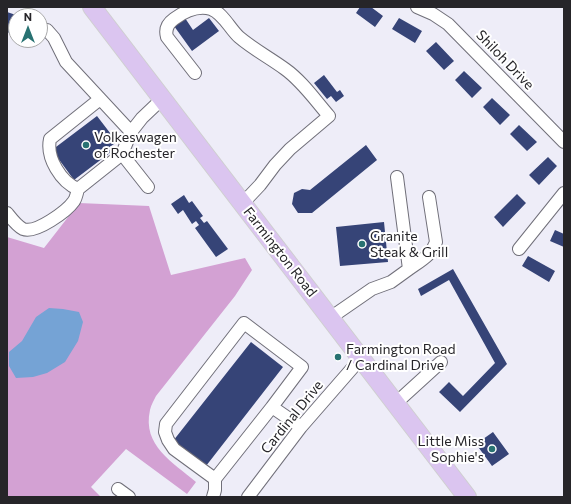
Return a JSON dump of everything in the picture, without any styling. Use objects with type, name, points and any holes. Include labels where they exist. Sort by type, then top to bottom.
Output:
[{"type":"highway","name":"Farmington Road","points":[[92,7],[242,204],[362,357],[467,497]]},
{"type":"street","name":"Shiloh Drive","points":[[417,7],[432,14],[452,28],[564,142]]},
{"type":"street","points":[[195,73],[167,38],[166,33],[170,22],[184,12],[194,8],[204,8],[213,10],[219,14],[239,37],[298,79],[329,116],[280,159],[260,185],[242,204]]},
{"type":"street","points":[[48,31],[54,38],[66,62],[131,132]]},
{"type":"street","points":[[78,189],[71,186],[64,179],[50,156],[48,147],[50,139],[100,99]]},
{"type":"street","points":[[7,213],[23,229],[31,230],[39,228],[53,220],[74,201],[78,189],[122,154],[131,132],[142,118],[162,99]]},
{"type":"street","points":[[122,154],[148,187]]},
{"type":"street","points":[[397,177],[409,270]]},
{"type":"street","points":[[519,249],[564,194]]},
{"type":"street","points":[[330,318],[372,289],[391,282],[430,254],[436,242],[429,197]]},
{"type":"street","points":[[213,497],[215,490],[214,479],[302,367],[244,323],[166,424],[165,432],[174,449],[214,479]]},
{"type":"street","name":"Cardinal Drive","points":[[248,497],[302,427],[362,357]]},
{"type":"street","points":[[396,403],[442,362]]},
{"type":"street","points":[[272,407],[302,427]]},
{"type":"street","points":[[118,489],[129,497]]},
{"type":"shaded area","points":[[79,203],[149,206],[171,275],[245,258],[252,270],[235,296],[156,396],[150,408],[149,423],[151,434],[155,443],[169,460],[196,482],[187,494],[126,449],[91,487],[101,497],[7,497],[7,237],[44,248]]},
{"type":"water","points":[[49,308],[79,312],[83,322],[78,341],[65,362],[47,373],[33,377],[16,378],[9,366],[9,352],[22,341],[36,317]]},
{"type":"building","points":[[360,7],[371,7],[383,16],[375,27],[356,13]]},
{"type":"building","points":[[7,12],[8,32],[7,32]]},
{"type":"building","points":[[185,18],[193,30],[209,18],[219,31],[192,51],[174,26]]},
{"type":"building","points":[[399,18],[422,31],[415,43],[392,29]]},
{"type":"building","points":[[436,42],[454,61],[444,70],[426,51]]},
{"type":"building","points":[[464,71],[482,88],[472,98],[455,80]]},
{"type":"building","points":[[324,75],[337,92],[340,90],[344,96],[336,102],[331,96],[327,99],[314,83]]},
{"type":"building","points":[[492,98],[510,115],[500,125],[483,107]]},
{"type":"building","name":"Volkeswagen of Rochester","points":[[97,116],[117,142],[108,148],[111,152],[74,180],[52,150]]},
{"type":"building","points":[[519,125],[537,142],[527,151],[510,134]]},
{"type":"building","points":[[366,145],[377,160],[312,213],[298,213],[292,204],[294,193],[302,189],[310,190]]},
{"type":"building","points":[[548,157],[557,166],[539,185],[529,175]]},
{"type":"building","points":[[517,194],[526,203],[503,227],[494,217]]},
{"type":"building","points":[[184,195],[189,203],[192,201],[203,216],[200,218],[204,223],[207,221],[228,249],[216,257],[195,228],[199,225],[196,221],[192,224],[183,210],[178,214],[171,204]]},
{"type":"building","name":"Granite Steak & Grill","points":[[384,222],[388,262],[340,266],[336,227]]},
{"type":"building","points":[[555,230],[564,234],[564,247],[550,241]]},
{"type":"building","points":[[528,256],[555,271],[549,282],[522,266]]},
{"type":"building","points":[[453,269],[507,364],[460,412],[439,392],[449,382],[463,396],[495,363],[449,280],[421,296],[418,289]]},
{"type":"building","points":[[251,342],[283,367],[206,466],[173,441]]},
{"type":"building","name":"Little Miss Sophie's","points":[[493,432],[509,454],[492,466],[476,444]]},
{"type":"place","name":"Volkeswagen of Rochester","points":[[86,145]]},
{"type":"place","name":"Granite Steak & Grill","points":[[362,244]]},
{"type":"place","name":"Farmington Road / Cardinal Drive","points":[[338,357]]},
{"type":"place","name":"Little Miss Sophie's","points":[[492,449]]}]
